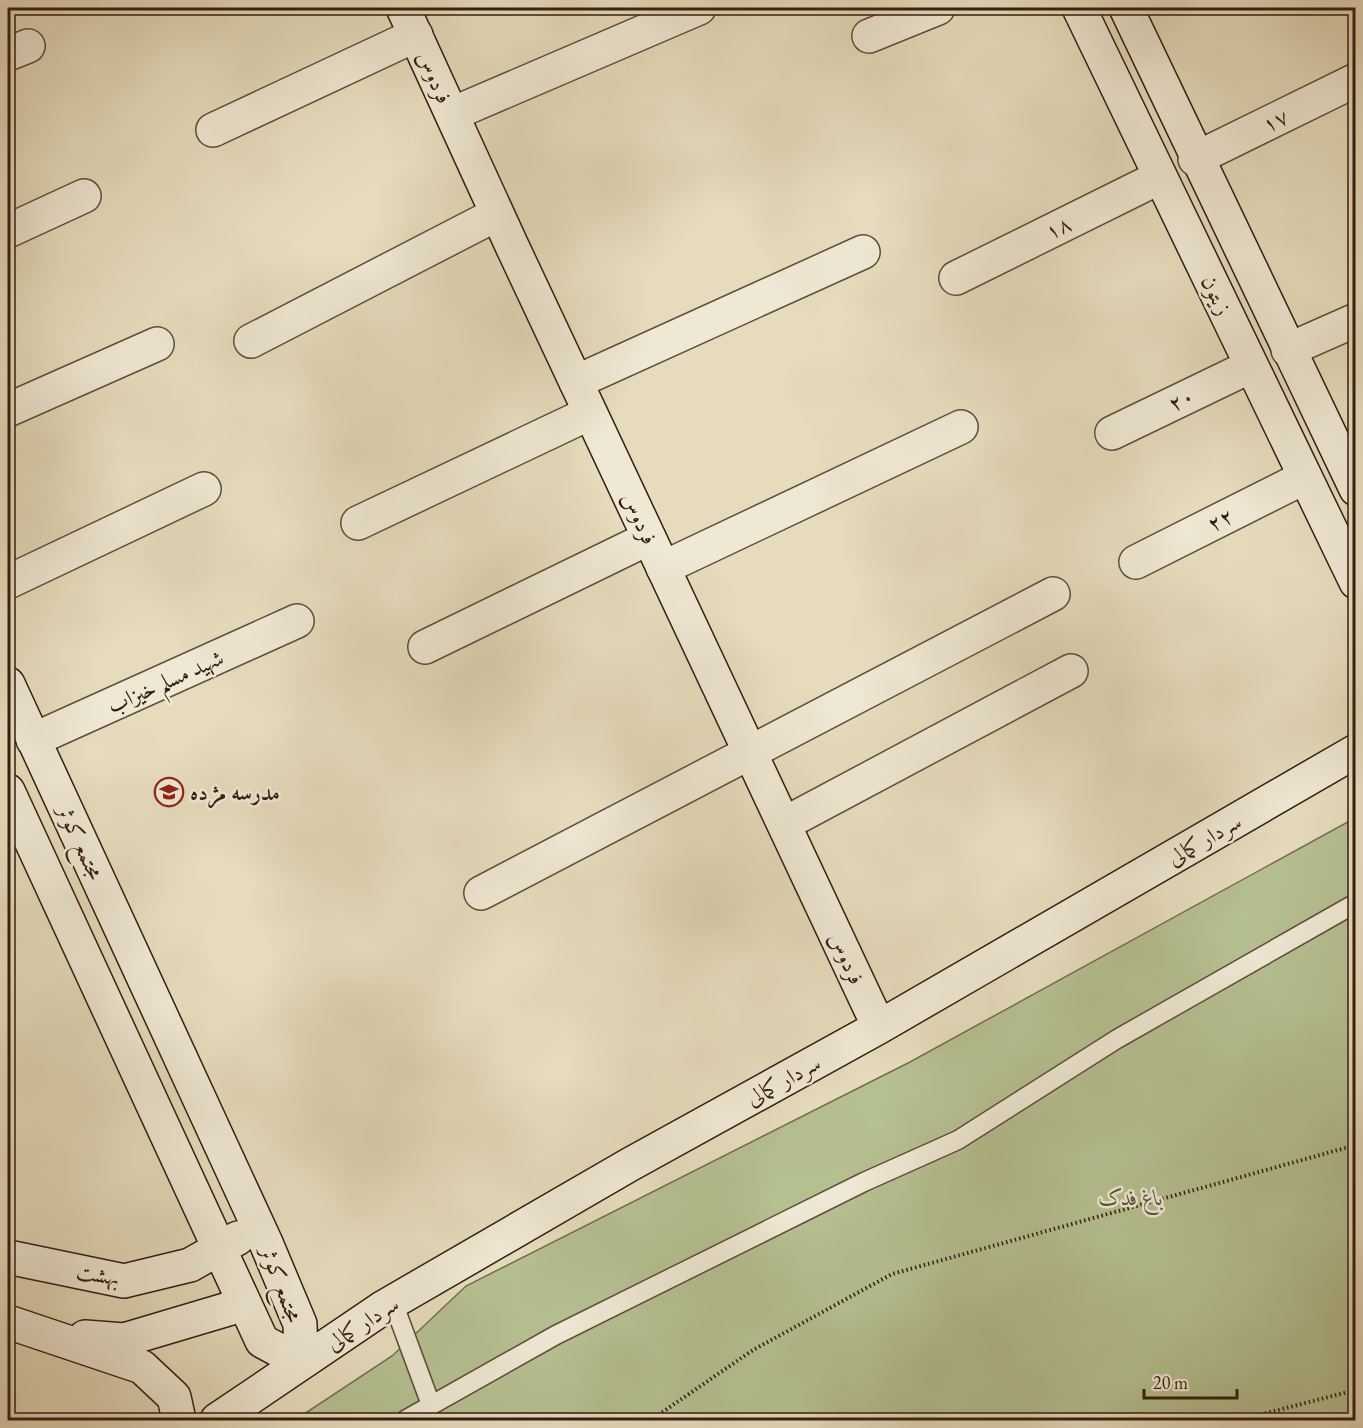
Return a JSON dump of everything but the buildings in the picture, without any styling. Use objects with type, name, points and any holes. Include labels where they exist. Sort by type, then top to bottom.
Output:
[{"type":"street","points":[[452,114],[699,8]]},
{"type":"street","points":[[869,36],[938,8]]},
{"type":"street","name":"زیتون","points":[[1079,8],[1356,582]]},
{"type":"street","name":"زیتون","points":[[1126,8],[1195,159],[1288,350],[1347,452],[1356,489]]},
{"type":"street","points":[[213,130],[409,21]]},
{"type":"street","name":"فردوس","points":[[409,21],[497,214],[879,1027]]},
{"type":"street","name":"۱۷","points":[[1195,159],[1356,81]]},
{"type":"street","name":"۱۸","points":[[956,278],[1160,177]]},
{"type":"street","points":[[8,231],[84,196]]},
{"type":"street","points":[[251,341],[497,214]]},
{"type":"street","points":[[576,382],[863,252]]},
{"type":"street","points":[[1288,350],[1356,321]]},
{"type":"street","points":[[8,410],[157,344]]},
{"type":"street","name":"۲۰","points":[[1112,433],[1251,366]]},
{"type":"street","points":[[358,523],[590,413]]},
{"type":"street","points":[[663,568],[961,427]]},
{"type":"street","name":"۲۲","points":[[1136,562],[1305,477]]},
{"type":"street","points":[[8,582],[204,489]]},
{"type":"street","points":[[425,647],[649,538]]},
{"type":"street","points":[[481,893],[1053,594]]},
{"type":"street","name":"شهید مسلم خیزاب","points":[[20,745],[297,621]]},
{"type":"street","points":[[784,824],[1071,671]]},
{"type":"street","name":"مجتمع کوثر","points":[[8,684],[20,745],[151,992],[300,1324],[301,1362],[262,1341],[110,1014],[12,812]]},
{"type":"street","name":"سردار کمالی","points":[[217,1420],[393,1302],[628,1165],[879,1027],[1356,751]]},
{"type":"street","points":[[110,1014],[151,992]]},
{"type":"street","name":"بهشت","points":[[8,1257],[124,1281],[190,1265],[258,1227]]},
{"type":"street","points":[[41,1334],[124,1340],[245,1304]]},
{"type":"street","points":[[8,1322],[142,1367],[174,1397],[179,1420]]},
{"type":"lane","points":[[405,1420],[578,1325],[864,1182],[958,1140],[1117,1039],[1356,903]]},
{"type":"lane","points":[[393,1302],[431,1404]]},
{"type":"path","points":[[651,1420],[753,1350],[892,1274],[1356,1145]]},
{"type":"path","points":[[1239,1420],[1356,1390]]},
{"type":"green space","name":"باغ فدک","points":[[1355,818],[1355,1420],[295,1420],[392,1356],[466,1286],[910,1062]]},
{"type":"place","name":"مدرسه مژده","points":[[169,792]]}]
